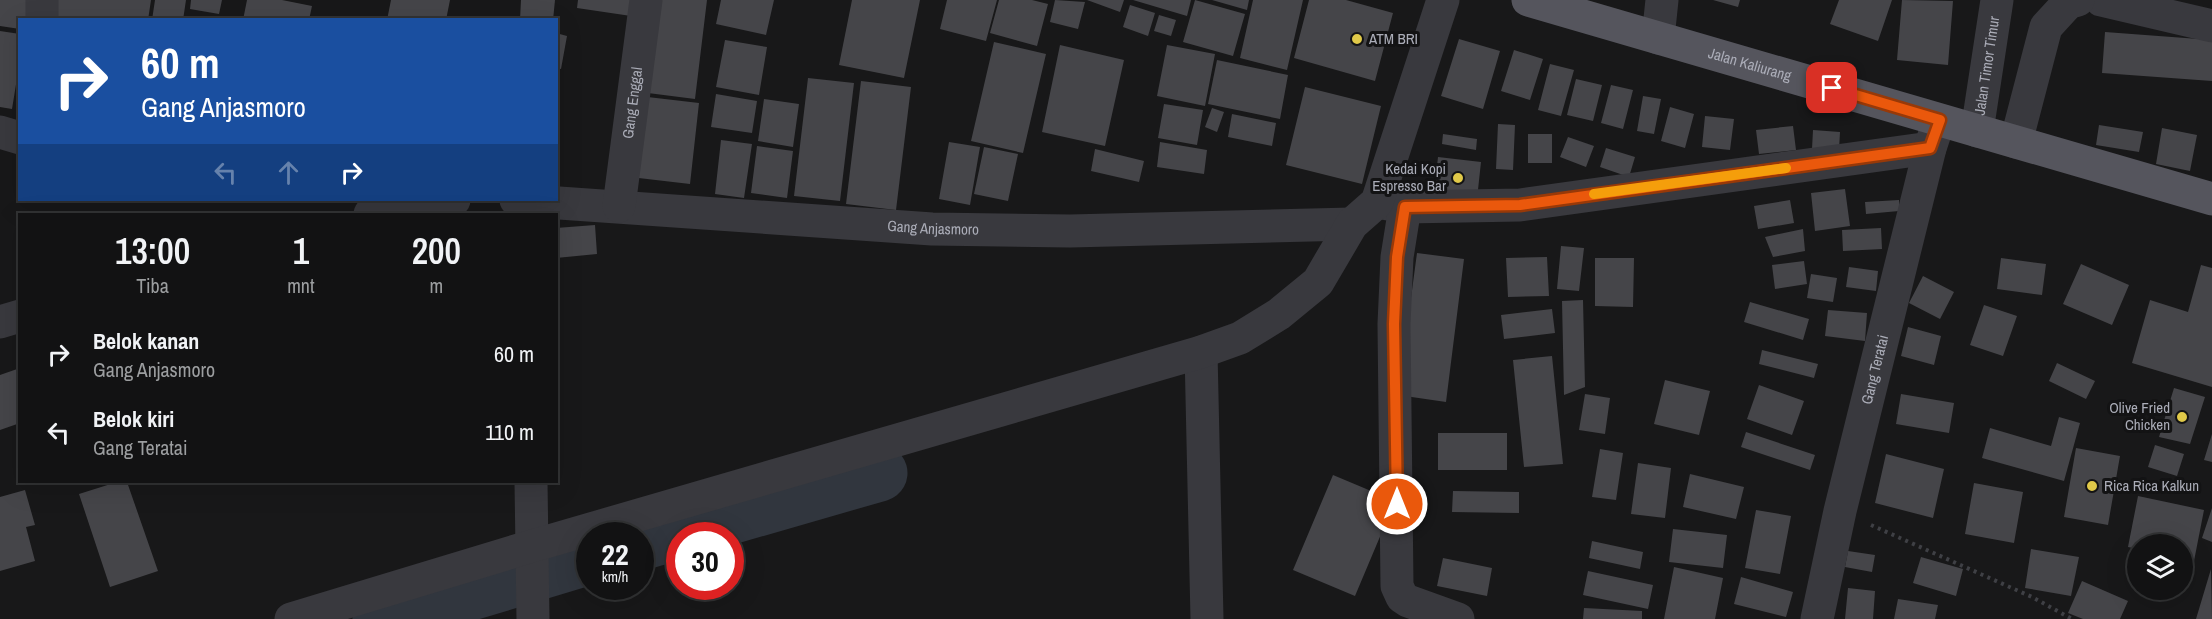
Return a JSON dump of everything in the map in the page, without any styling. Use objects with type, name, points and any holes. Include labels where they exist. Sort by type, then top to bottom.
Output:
[{"type":"main road","name":"Jalan Kaliurang","points":[[1528,0],[1658,38],[1935,134],[1977,131],[2212,199]]},
{"type":"street","points":[[42,0],[42,18]]},
{"type":"street","name":"Gang Enggal","points":[[619,206],[646,0]]},
{"type":"street","points":[[1443,0],[1391,205],[1397,257],[1394,324],[1397,586],[1402,597],[1408,601],[1458,619]]},
{"type":"street","points":[[1658,38],[1662,0]]},
{"type":"street","name":"Jalan Timor Timur","points":[[1977,131],[1996,0]]},
{"type":"street","points":[[2016,142],[2046,27],[2068,3],[2078,0]]},
{"type":"street","points":[[2101,0],[2212,26]]},
{"type":"street","points":[[0,132],[18,137]]},
{"type":"street","points":[[291,619],[532,551],[1201,352],[1240,338],[1280,314],[1318,282],[1352,224],[1391,205],[1520,205],[1935,134]]},
{"type":"street","name":"Gang Teratai","points":[[1817,619],[1840,511],[1935,134]]},
{"type":"street","points":[[374,213],[405,206],[446,201]]},
{"type":"street","name":"Gang Anjasmoro","points":[[543,201],[932,229],[1070,231],[1352,224]]},
{"type":"street","points":[[0,322],[18,317]]},
{"type":"street","points":[[1201,352],[1207,619]]},
{"type":"street","points":[[531,483],[533,619]]},
{"type":"path","points":[[1840,511],[2032,597],[2072,619]]},
{"type":"building","points":[[0,0],[29,0],[26,18],[18,18],[18,29],[0,26]]},
{"type":"building","points":[[50,0],[151,0],[148,18],[47,18]]},
{"type":"building","points":[[155,0],[186,0],[183,18],[152,18]]},
{"type":"building","points":[[191,0],[222,0],[219,14],[190,9]]},
{"type":"building","points":[[247,0],[282,0],[312,6],[309,18],[243,18]]},
{"type":"building","points":[[391,0],[450,0],[446,18],[387,18]]},
{"type":"building","points":[[521,0],[555,0],[553,18],[520,18]]},
{"type":"building","points":[[578,0],[633,0],[631,16],[577,8]]},
{"type":"building","points":[[651,0],[707,0],[695,99],[640,92]]},
{"type":"building","points":[[721,0],[774,0],[766,35],[716,24]]},
{"type":"building","points":[[852,0],[920,0],[904,78],[839,65]]},
{"type":"building","points":[[947,0],[997,0],[986,41],[940,29]]},
{"type":"building","points":[[999,0],[1032,0],[1048,4],[1037,46],[990,33]]},
{"type":"building","points":[[1055,0],[1085,2],[1078,29],[1050,22]]},
{"type":"building","points":[[1087,0],[1124,0],[1120,12]]},
{"type":"building","points":[[1133,0],[1191,0],[1187,16]]},
{"type":"building","points":[[1195,0],[1245,14],[1233,56],[1183,42]]},
{"type":"building","points":[[1212,0],[1249,0],[1247,10]]},
{"type":"building","points":[[1253,0],[1303,0],[1287,70],[1240,58]]},
{"type":"building","name":"ATM BRI","points":[[1309,0],[1346,0],[1393,13],[1375,81],[1294,58]]},
{"type":"building","points":[[1713,0],[1740,0],[1738,7]]},
{"type":"building","points":[[1839,0],[1892,0],[1878,41],[1830,24]]},
{"type":"building","points":[[1902,0],[1953,1],[1948,65],[1897,60]]},
{"type":"building","points":[[1130,5],[1155,13],[1148,36],[1123,27]]},
{"type":"building","points":[[1159,15],[1176,20],[1171,36],[1154,31]]},
{"type":"building","points":[[0,31],[18,34],[18,72],[12,109],[0,107]]},
{"type":"building","points":[[2105,32],[2212,40],[2212,81],[2102,73]]},
{"type":"building","points":[[558,34],[567,36],[561,69],[558,68]]},
{"type":"building","points":[[1459,39],[1500,51],[1483,109],[1441,96]]},
{"type":"building","points":[[725,40],[767,47],[759,95],[716,87]]},
{"type":"building","points":[[994,42],[1046,54],[1023,153],[971,141]]},
{"type":"building","points":[[1060,45],[1124,60],[1105,146],[1042,132]]},
{"type":"building","points":[[1167,45],[1215,54],[1205,106],[1157,96]]},
{"type":"building","points":[[1514,50],[1543,59],[1530,100],[1501,91]]},
{"type":"building","points":[[1217,60],[1288,75],[1280,119],[1208,104]]},
{"type":"building","points":[[1550,64],[1574,70],[1561,116],[1538,110]]},
{"type":"building","points":[[808,78],[854,83],[840,201],[794,196]]},
{"type":"building","points":[[1576,79],[1602,85],[1593,121],[1567,115]]},
{"type":"building","points":[[861,81],[911,87],[896,210],[846,204]]},
{"type":"building","points":[[1611,85],[1633,90],[1623,129],[1601,123]]},
{"type":"building","points":[[1305,87],[1381,106],[1362,184],[1286,165]]},
{"type":"building","points":[[716,94],[757,101],[752,133],[711,127]]},
{"type":"building","points":[[639,96],[699,103],[690,184],[630,177]]},
{"type":"building","points":[[1643,96],[1661,99],[1654,134],[1637,131]]},
{"type":"building","points":[[764,99],[799,104],[793,147],[758,141]]},
{"type":"building","points":[[1164,104],[1203,110],[1197,145],[1158,138]]},
{"type":"building","points":[[1670,107],[1694,114],[1685,148],[1661,141]]},
{"type":"building","points":[[1212,108],[1224,112],[1217,132],[1205,127]]},
{"type":"building","points":[[1232,114],[1276,123],[1272,146],[1228,137]]},
{"type":"building","points":[[1705,116],[1734,119],[1730,150],[1702,147]]},
{"type":"building","points":[[1498,124],[1515,125],[1513,170],[1496,169]]},
{"type":"building","points":[[2099,125],[2143,132],[2139,152],[2096,145]]},
{"type":"building","points":[[1793,126],[1796,150],[1759,154],[1756,130]]},
{"type":"building","points":[[2162,128],[2197,135],[2190,171],[2156,164]]},
{"type":"building","points":[[1813,130],[1840,132],[1839,150],[1812,149]]},
{"type":"building","points":[[1443,134],[1477,139],[1476,150],[1442,144]]},
{"type":"building","points":[[1528,134],[1552,134],[1552,163],[1528,163]]},
{"type":"building","points":[[1568,137],[1594,146],[1586,167],[1560,157]]},
{"type":"building","points":[[721,140],[752,144],[744,198],[715,194]]},
{"type":"building","points":[[949,142],[980,147],[970,205],[939,199]]},
{"type":"building","points":[[1160,142],[1207,150],[1204,174],[1157,167]]},
{"type":"building","points":[[757,146],[793,151],[787,198],[751,193]]},
{"type":"building","points":[[984,147],[1018,154],[1008,201],[974,194]]},
{"type":"building","points":[[1606,148],[1635,157],[1629,177],[1600,167]]},
{"type":"building","points":[[1095,149],[1144,161],[1139,182],[1091,171]]},
{"type":"building","name":"Kedai Kopi Espresso Bar","points":[[1438,157],[1481,162],[1477,199],[1434,193]]},
{"type":"building","points":[[1845,189],[1850,226],[1815,231],[1811,193]]},
{"type":"building","points":[[1790,200],[1794,223],[1758,229],[1754,206]]},
{"type":"building","points":[[1899,200],[1899,211],[1866,214],[1865,202]]},
{"type":"building","points":[[595,225],[597,254],[558,258],[558,228]]},
{"type":"building","points":[[1881,228],[1882,249],[1843,251],[1842,230]]},
{"type":"building","points":[[1803,229],[1805,251],[1773,257],[1765,237]]},
{"type":"building","points":[[1561,246],[1584,248],[1579,291],[1557,289]]},
{"type":"building","points":[[1417,253],[1464,259],[1446,402],[1398,395]]},
{"type":"building","points":[[1547,257],[1549,296],[1508,297],[1506,258]]},
{"type":"building","points":[[1595,258],[1634,258],[1633,307],[1595,306]]},
{"type":"building","points":[[2001,258],[2046,264],[2042,295],[1997,289]]},
{"type":"building","points":[[1804,261],[1807,284],[1775,289],[1772,265]]},
{"type":"building","points":[[2081,264],[2129,285],[2112,325],[2063,304]]},
{"type":"building","points":[[2201,265],[2212,268],[2212,387],[2132,363],[2150,300],[2188,312]]},
{"type":"building","points":[[1849,267],[1878,271],[1876,291],[1846,287]]},
{"type":"building","points":[[1811,274],[1837,278],[1833,302],[1807,298]]},
{"type":"building","points":[[1923,276],[1954,292],[1940,319],[1909,303]]},
{"type":"building","points":[[1583,300],[1585,387],[1564,395],[1562,301]]},
{"type":"building","points":[[1750,302],[1809,319],[1803,340],[1744,322]]},
{"type":"building","points":[[1984,305],[2017,316],[2003,356],[1970,345]]},
{"type":"building","points":[[1552,309],[1555,333],[1504,339],[1501,315]]},
{"type":"building","points":[[1828,310],[1867,313],[1865,341],[1825,336]]},
{"type":"building","points":[[1908,327],[1941,336],[1934,365],[1901,356]]},
{"type":"building","points":[[1762,350],[1818,364],[1814,378],[1759,364]]},
{"type":"building","points":[[1552,356],[1563,464],[1524,467],[1513,360]]},
{"type":"building","points":[[2057,363],[2095,381],[2086,399],[2049,381]]},
{"type":"building","points":[[18,369],[18,424],[0,430],[0,375]]},
{"type":"building","points":[[1665,380],[1710,391],[1699,435],[1654,424]]},
{"type":"building","points":[[1759,385],[1804,401],[1792,435],[1747,419]]},
{"type":"building","name":"Olive Fried Chicken","points":[[2174,388],[2205,397],[2190,444],[2159,437]]},
{"type":"building","points":[[1585,394],[1610,398],[1605,434],[1579,430]]},
{"type":"building","points":[[1901,394],[1954,403],[1949,433],[1896,424]]},
{"type":"building","points":[[2059,417],[2080,423],[2064,481],[1982,458],[1990,428],[2051,446]]},
{"type":"building","points":[[1746,432],[1815,455],[1810,470],[1741,447]]},
{"type":"building","points":[[1438,433],[1507,433],[1507,470],[1438,470]]},
{"type":"building","points":[[2212,434],[2212,462],[2204,460]]},
{"type":"building","points":[[2155,445],[2184,454],[2177,476],[2148,467]]},
{"type":"building","name":"Rica Rica Kalkun","points":[[2076,448],[2120,456],[2108,525],[2064,517]]},
{"type":"building","points":[[1600,449],[1623,453],[1616,500],[1592,497]]},
{"type":"building","points":[[1886,454],[1944,469],[1933,518],[1875,503]]},
{"type":"building","points":[[1638,463],[1671,468],[1665,518],[1631,514]]},
{"type":"building","points":[[1690,474],[1744,487],[1736,519],[1683,507]]},
{"type":"building","points":[[1333,475],[1395,501],[1355,596],[1293,570]]},
{"type":"building","points":[[114,483],[127,483],[158,571],[110,587],[79,494]]},
{"type":"building","points":[[1974,483],[2023,492],[2014,543],[1965,534]]},
{"type":"building","points":[[25,490],[35,525],[26,527],[35,561],[0,571],[0,497]]},
{"type":"building","points":[[1453,491],[1519,492],[1519,513],[1452,512]]},
{"type":"building","points":[[2138,496],[2204,510],[2194,561],[2193,534],[2131,534]]},
{"type":"building","points":[[2212,508],[2212,542],[2202,538]]},
{"type":"building","points":[[1756,510],[1791,516],[1780,574],[1745,568]]},
{"type":"building","points":[[1673,529],[1727,535],[1723,568],[1669,562]]},
{"type":"building","points":[[1592,541],[1643,552],[1640,569],[1589,558]]},
{"type":"building","points":[[2031,549],[2079,557],[2071,596],[2025,588]]},
{"type":"building","points":[[1848,551],[1875,555],[1872,572],[1845,567]]},
{"type":"building","points":[[1921,557],[1963,569],[1956,596],[1913,583]]},
{"type":"building","points":[[1443,558],[1492,568],[1487,596],[1437,586]]},
{"type":"building","points":[[1674,567],[1723,578],[1715,619],[1664,619]]},
{"type":"building","points":[[2211,569],[2212,619],[2196,619]]},
{"type":"building","points":[[1588,571],[1653,585],[1648,609],[1583,595]]},
{"type":"building","points":[[1741,577],[1793,592],[1786,617],[1734,604]]},
{"type":"building","points":[[2082,581],[2128,601],[2120,619],[2083,619],[2068,613]]},
{"type":"building","points":[[1848,588],[1875,591],[1873,619],[1845,619]]},
{"type":"building","points":[[1898,599],[1938,605],[1935,619],[1894,619]]},
{"type":"building","points":[[1584,608],[1642,611],[1642,619],[1583,619]]},
{"type":"waterway","points":[[654,538],[879,473]]},
{"type":"waterway","points":[[381,619],[576,560]]},
{"type":"slow traffic","points":[[1594,194],[1786,168]]},
{"type":"place","name":"ATM BRI","points":[[1357,39]]},
{"type":"place","name":"Kedai Kopi Espresso Bar","points":[[1458,178]]},
{"type":"place","name":"Olive Fried Chicken","points":[[2182,417]]},
{"type":"place","name":"Rica Rica Kalkun","points":[[2092,486]]},
{"type":"route","points":[[1397,504],[1394,324],[1397,257],[1405,207],[1520,205],[1930,148],[1940,120],[1832,88]]}]
